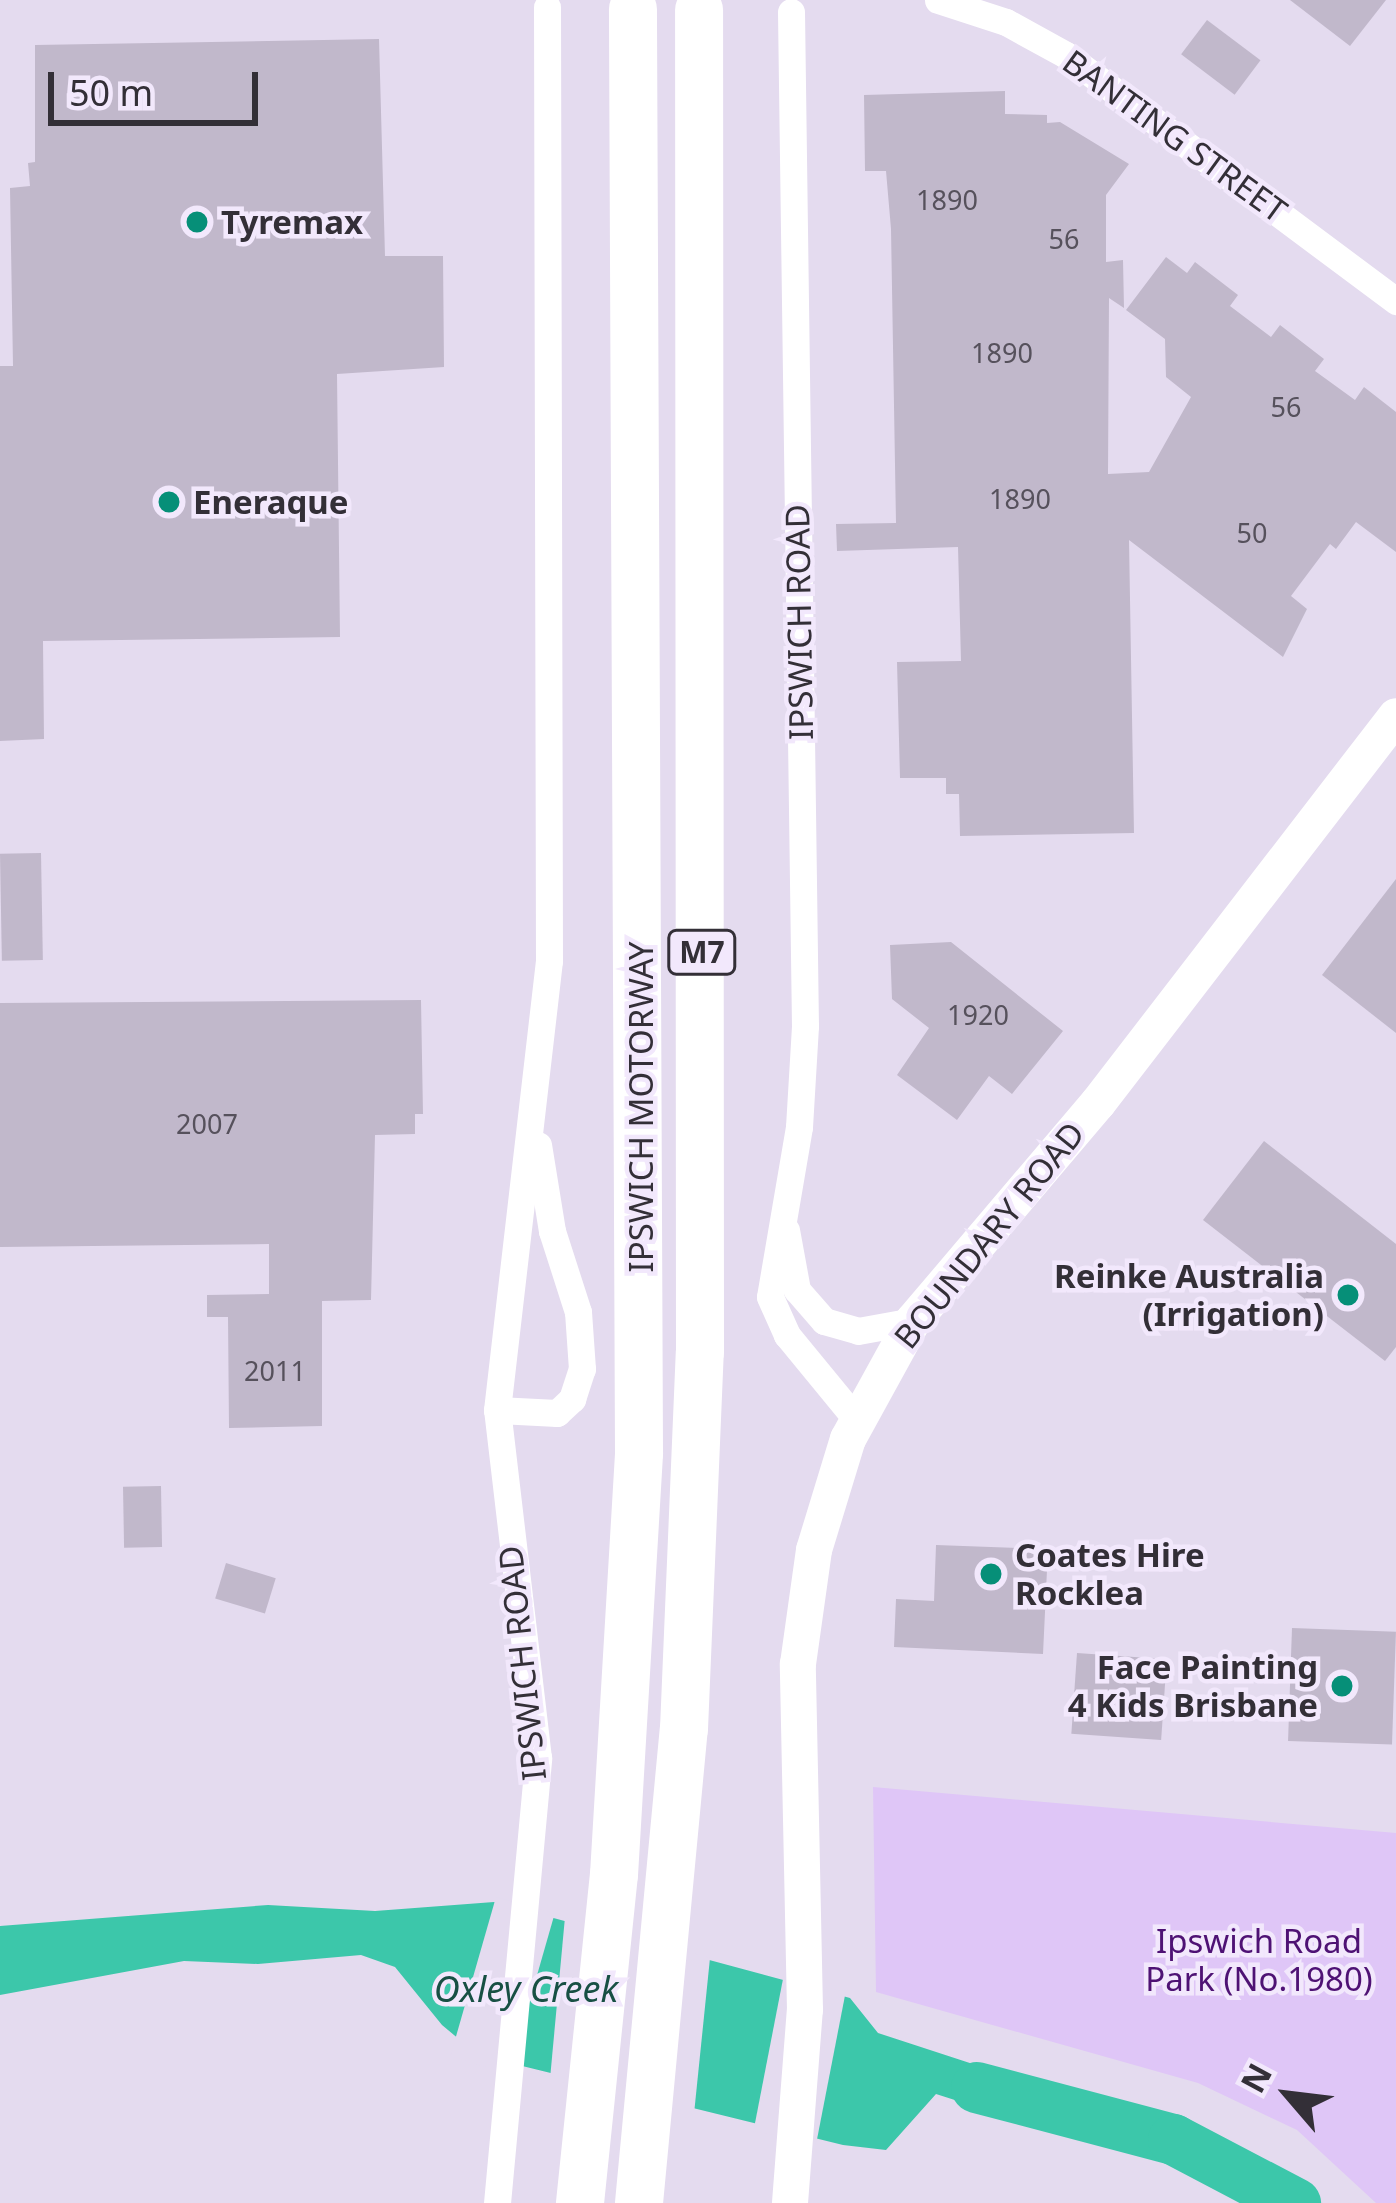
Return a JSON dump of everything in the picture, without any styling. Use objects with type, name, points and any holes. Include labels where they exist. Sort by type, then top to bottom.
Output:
[{"type":"highway","name":"IPSWICH MOTORWAY","points":[[580,2203],[614,1875],[631,1652],[641,1299],[633,9]]},
{"type":"highway","name":"IPSWICH MOTORWAY","points":[[639,2203],[671,1892],[701,1306],[699,10]]},
{"type":"main road","name":"BOUNDARY ROAD","points":[[792,2196],[805,1930],[801,1627],[823,1513],[856,1419],[913,1321],[1098,1103],[1396,716]]},
{"type":"street","name":"BANTING STREET","points":[[938,0],[1006,22],[1066,55],[1396,301]]},
{"type":"street","name":"IPSWICH ROAD","points":[[497,2203],[534,1852],[535,1714],[497,1409],[501,1324],[535,1127],[550,864],[547,7]]},
{"type":"street","name":"IPSWICH ROAD","points":[[791,12],[805,1026],[786,1230],[770,1280],[776,1314],[856,1419]]},
{"type":"street","name":"IPSWICH ROAD","points":[[497,1409],[557,1412],[572,1399],[582,1369],[578,1312],[549,1219],[535,1127]]},
{"type":"street","name":"IPSWICH ROAD","points":[[786,1230],[797,1290],[824,1321],[858,1331],[913,1321]]},
{"type":"green space","name":"Ipswich Road Park (No.1980)","points":[[873,1787],[1396,1833],[1396,2203],[1376,2203],[1297,2130],[1198,2083],[876,1992]]},
{"type":"water","name":"Oxley Creek","points":[[494,1902],[850,1998],[878,2033],[1043,2087],[1036,2126],[936,2094],[886,2150],[843,2145],[478,2055],[442,2025],[395,1967],[361,1955],[258,1964],[184,1961],[0,1995],[0,1926],[268,1905],[375,1911]]},
{"type":"pier","points":[[496,1897],[555,1914],[509,2073],[450,2057]]},
{"type":"pier","points":[[565,1917],[710,1958],[694,2114],[550,2079]]},
{"type":"pier","points":[[783,1979],[846,1991],[816,2143],[753,2131]]},
{"type":"building","points":[[1290,0],[1386,0],[1350,46]]},
{"type":"building","points":[[1207,20],[1261,60],[1235,95],[1181,54]]},
{"type":"building","points":[[379,39],[385,256],[443,256],[444,367],[337,374],[340,637],[43,641],[44,739],[0,741],[0,366],[13,366],[10,188],[30,186],[28,163],[35,162],[35,45]]},
{"type":"building","points":[[1005,91],[1005,114],[1047,115],[1047,123],[1060,122],[1129,164],[1106,195],[1106,262],[1123,260],[1124,308],[1109,298],[1108,474],[1149,472],[1191,397],[1166,377],[1165,339],[1126,310],[1166,257],[1187,273],[1195,262],[1238,295],[1230,306],[1271,337],[1280,325],[1324,359],[1315,371],[1355,400],[1364,387],[1396,412],[1396,552],[1356,522],[1336,549],[1330,544],[1291,596],[1307,609],[1283,657],[1129,540],[1134,833],[960,836],[959,794],[946,794],[946,778],[900,778],[897,662],[961,661],[958,547],[837,551],[836,524],[896,523],[891,229],[886,171],[865,171],[864,95]]},
{"type":"building","points":[[41,853],[43,960],[2,961],[0,854]]},
{"type":"building","points":[[1396,879],[1396,1033],[1322,975]]},
{"type":"building","points":[[951,942],[1063,1031],[1012,1094],[989,1076],[957,1120],[897,1075],[929,1028],[892,999],[890,945]]},
{"type":"building","points":[[421,1000],[423,1114],[415,1114],[415,1134],[375,1135],[371,1300],[322,1301],[322,1426],[229,1428],[228,1317],[207,1317],[207,1295],[269,1294],[269,1244],[0,1247],[0,1003]]},
{"type":"building","name":"Reinke Australia (Irrigation)","points":[[1264,1141],[1396,1244],[1396,1347],[1385,1361],[1203,1220]]},
{"type":"building","points":[[161,1486],[162,1547],[124,1548],[123,1487]]},
{"type":"building","name":"Coates Hire Rocklea","points":[[936,1545],[1048,1549],[1043,1654],[894,1647],[896,1599],[934,1601]]},
{"type":"building","points":[[226,1563],[276,1578],[265,1614],[215,1598]]},
{"type":"building","name":"Face Painting 4 Kids Brisbane","points":[[1292,1628],[1396,1632],[1392,1745],[1288,1741]]},
{"type":"building","points":[[1077,1653],[1167,1659],[1161,1740],[1071,1734]]},
{"type":"waterway","name":"Oxley Creek","points":[[976,2087],[1173,2139],[1295,2203]]},
{"type":"place","name":"Tyremax","points":[[197,222]]},
{"type":"place","name":"Eneraque","points":[[169,502]]},
{"type":"place","name":"Reinke Australia (Irrigation)","points":[[1348,1295]]},
{"type":"place","name":"Coates Hire Rocklea","points":[[991,1574]]},
{"type":"place","name":"Face Painting 4 Kids Brisbane","points":[[1342,1686]]}]
